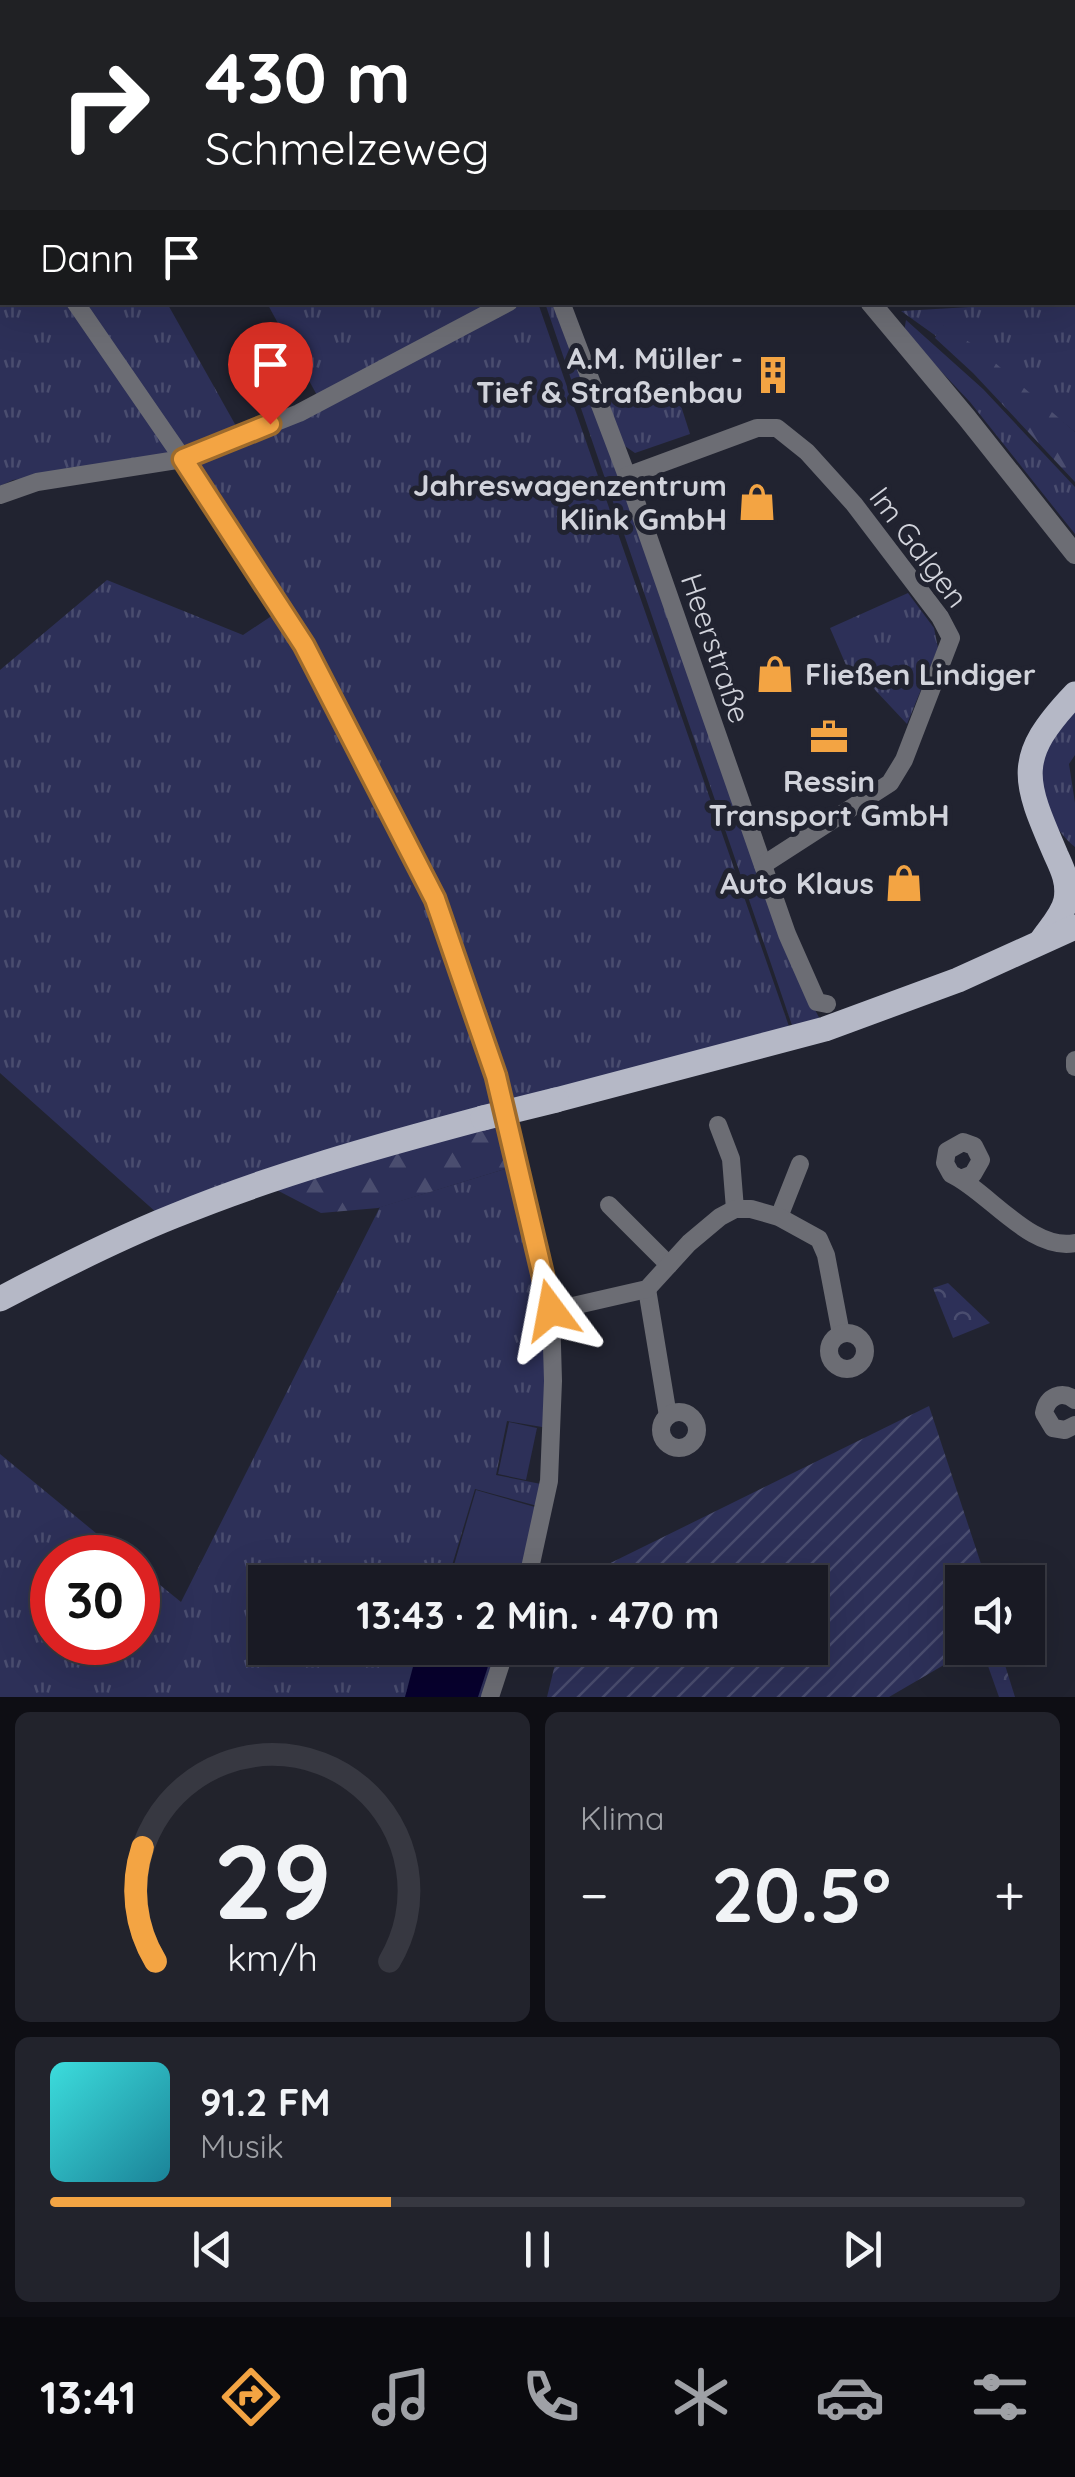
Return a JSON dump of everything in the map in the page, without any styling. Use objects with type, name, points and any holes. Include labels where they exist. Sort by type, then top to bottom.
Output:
[{"type":"main road","points":[[1039,944],[1066,902],[1067,879],[1031,798],[1030,759],[1048,722],[1075,694]]},
{"type":"main road","points":[[1046,832],[1075,856]]},
{"type":"main road","points":[[0,1299],[84,1255],[174,1216],[379,1146],[772,1044],[826,1016],[958,980],[1075,927]]},
{"type":"street","points":[[77,305],[304,645],[435,899],[496,1076],[551,1310],[549,1481],[531,1565]]},
{"type":"street","points":[[0,495],[37,482],[183,459],[299,413],[502,305]]},
{"type":"street","name":"Heerstraße","points":[[562,305],[627,476],[763,865],[811,994],[826,1016]]},
{"type":"street","points":[[873,305],[1075,554]]},
{"type":"street","name":"Im Galgen","points":[[627,476],[757,428],[778,428],[807,452],[854,504],[940,617],[951,638],[904,760],[890,782],[763,865]]},
{"type":"street","points":[[1075,1060],[1075,1068]]},
{"type":"street","points":[[718,1125],[731,1158],[734,1210]]},
{"type":"street","points":[[779,1217],[800,1164]]},
{"type":"street","points":[[963,1178],[1019,1224],[1044,1239],[1064,1245],[1075,1243]]},
{"type":"street","points":[[610,1204],[669,1265]]},
{"type":"street","points":[[551,1310],[647,1289],[720,1216],[751,1209],[779,1217],[818,1239],[826,1254],[841,1334]]},
{"type":"street","points":[[647,1289],[668,1416]]},
{"type":"street","points":[[1074,1399],[1062,1394],[1052,1398],[1044,1413],[1053,1428],[1075,1426]]},
{"type":"street","points":[[490,1697],[500,1665]]},
{"type":"green space","points":[[0,305],[72,305],[178,456],[13,480],[0,486]]},
{"type":"green space","points":[[79,305],[168,305],[240,433],[183,457]]},
{"type":"green space","points":[[268,305],[500,305],[319,399]]},
{"type":"green space","points":[[509,305],[539,305],[793,1038],[508,1116],[437,899],[305,645],[185,460]]},
{"type":"green space","points":[[546,305],[556,305],[811,1002],[825,1029],[796,1037]]},
{"type":"green space","points":[[1004,305],[1075,307],[1075,432],[943,325],[936,336],[901,311]]},
{"type":"green space","points":[[906,320],[983,389],[1075,487],[1075,534],[970,402],[904,332]]},
{"type":"green space","points":[[942,324],[978,348],[1075,432],[1075,482],[935,338]]},
{"type":"green space","points":[[674,384],[690,434],[635,453],[622,444],[601,390]]},
{"type":"green space","points":[[107,580],[243,635],[279,611],[433,899],[504,1116],[167,1222],[0,1073],[0,670]]},
{"type":"green space","points":[[908,593],[934,628],[938,648],[907,724],[861,675],[852,679],[830,628]]},
{"type":"green space","points":[[1075,711],[1075,755],[1069,764],[1075,803],[1075,847],[1048,810],[1041,779],[1046,748],[1053,734]]},
{"type":"green space","points":[[505,1121],[515,1166],[378,1208],[321,1213],[269,1186]]},
{"type":"green space","points":[[515,1166],[548,1313],[548,1428],[507,1421],[496,1475],[546,1485],[541,1507],[475,1489],[452,1565],[248,1565],[248,1665],[497,1665],[487,1697],[0,1697],[0,1454],[98,1535],[30,1535],[30,1665],[160,1665],[160,1585],[181,1602],[380,1207]]},
{"type":"green space","points":[[948,1283],[990,1323],[953,1338],[933,1288]]},
{"type":"green space","points":[[929,1406],[981,1565],[945,1565],[945,1664],[889,1697],[547,1697],[555,1665],[828,1665],[828,1565],[606,1565]]},
{"type":"green space","points":[[509,1422],[537,1428],[526,1480],[498,1474]]},
{"type":"green space","points":[[476,1490],[542,1509],[526,1565],[454,1565]]},
{"type":"green space","points":[[1005,1665],[1015,1697],[999,1697],[988,1666]]},
{"type":"shaded area","points":[[413,1665],[488,1665],[478,1697],[405,1697]]},
{"type":"place","name":"A.M. Müller - Tief & Straßenbau","points":[[773,375]]},
{"type":"place","name":"Jahreswagenzentrum Klink GmbH","points":[[757,502]]},
{"type":"place","name":"Fließen Lindiger","points":[[775,674]]},
{"type":"place","name":"Ressin Transport GmbH","points":[[829,737]]},
{"type":"place","name":"Auto Klaus","points":[[904,883]]},
{"type":"route","points":[[270,424],[183,459],[304,645],[435,899],[496,1076],[551,1310]]}]
